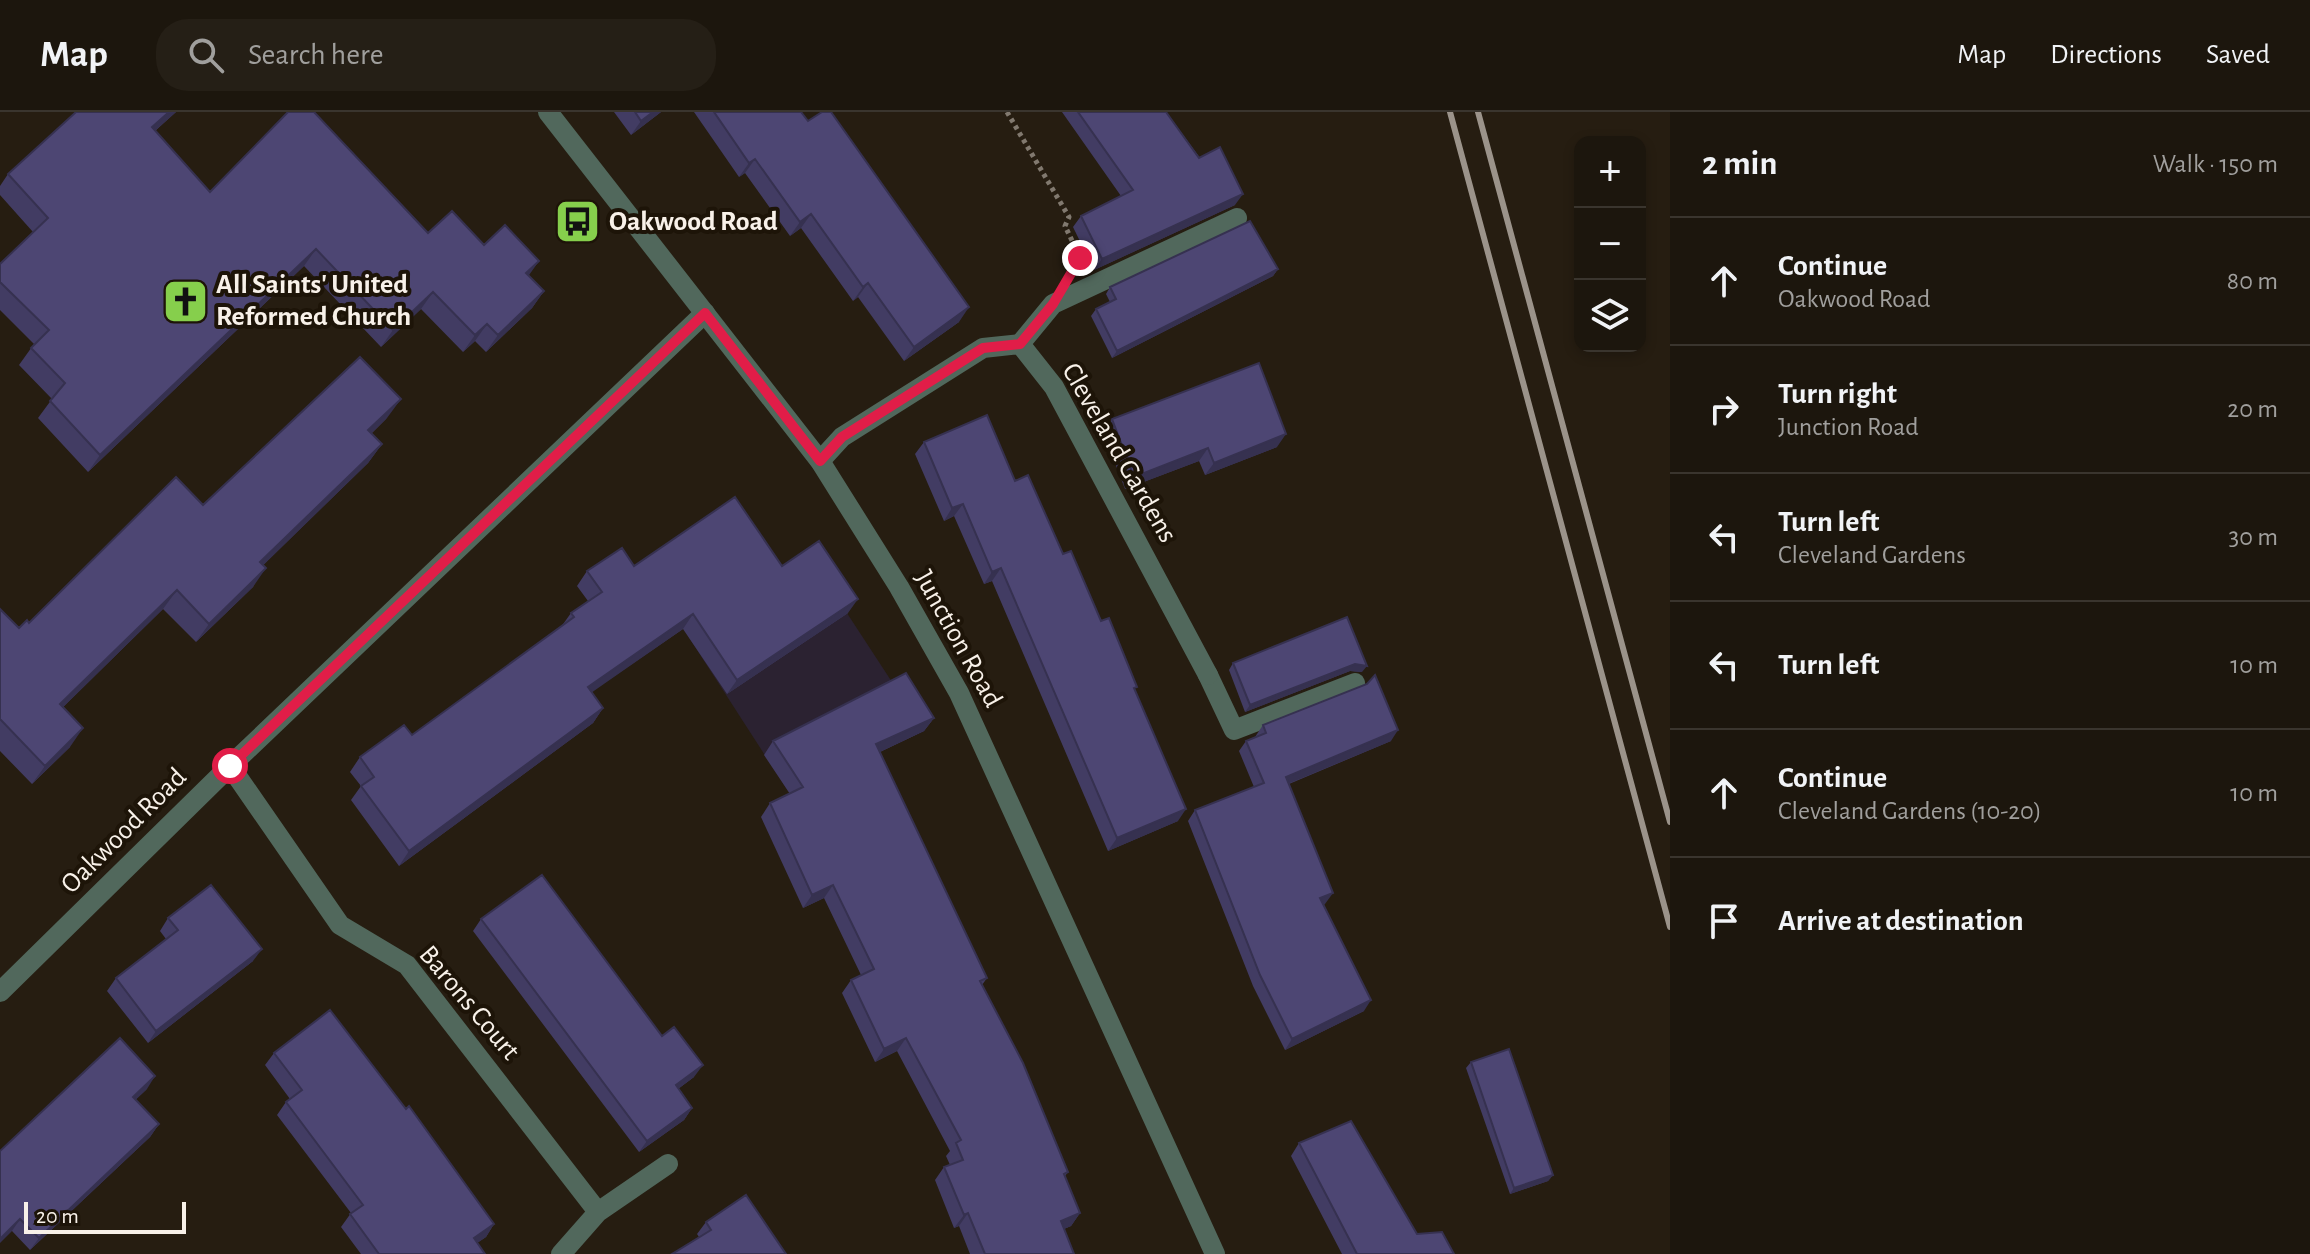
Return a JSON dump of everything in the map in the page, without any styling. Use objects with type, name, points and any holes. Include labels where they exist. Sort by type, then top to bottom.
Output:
[{"type":"street","name":"Junction Road","points":[[548,112],[820,461],[899,587],[959,693],[1215,1254]]},
{"type":"street","points":[[820,461],[842,437],[983,348],[1020,344],[1053,304],[1237,218]]},
{"type":"street","name":"Oakwood Road","points":[[0,992],[230,766],[705,313]]},
{"type":"street","name":"Cleveland Gardens","points":[[1020,344],[1054,387],[1208,675],[1234,730],[1355,683]]},
{"type":"street","name":"Barons Court","points":[[230,766],[340,925],[407,965],[598,1212]]},
{"type":"street","points":[[561,1254],[598,1212],[668,1164]]},
{"type":"path","points":[[1007,112],[1069,217],[1065,226],[1080,258],[1053,304]]},
{"type":"shaded area","points":[[809,555],[924,731],[790,794],[688,636]]},
{"type":"building","points":[[76,112],[169,112],[152,127],[210,192],[288,112],[314,112],[428,233],[452,211],[484,245],[505,225],[539,261],[526,273],[544,291],[498,335],[487,324],[475,335],[433,292],[393,330],[316,249],[100,455],[50,401],[65,383],[31,348],[49,330],[0,282],[0,264],[48,218],[8,174]]},
{"type":"building","points":[[635,112],[653,112],[641,121]]},
{"type":"building","points":[[714,112],[801,112],[808,121],[822,112],[831,112],[969,307],[914,347],[868,283],[863,287],[811,214],[800,222],[755,159],[749,163]]},
{"type":"building","points":[[1078,112],[1166,112],[1199,158],[1220,147],[1243,194],[1102,259],[1081,216],[1133,190]]},
{"type":"building","points":[[1250,221],[1278,269],[1117,351],[1096,309],[1116,299],[1110,287]]},
{"type":"building","points":[[360,357],[401,399],[368,430],[382,444],[260,562],[266,568],[209,624],[177,590],[60,704],[83,728],[45,766],[0,719],[0,609],[19,628],[27,620],[29,623],[176,477],[203,505]]},
{"type":"building","points":[[1259,363],[1286,434],[1214,463],[1208,448],[1134,477],[1112,419]]},
{"type":"building","points":[[987,415],[1015,481],[1028,475],[1063,554],[1071,551],[1101,621],[1109,618],[1137,687],[1134,688],[1186,809],[1117,838],[1001,568],[992,572],[963,504],[952,508],[924,442]]},
{"type":"building","points":[[735,497],[782,566],[819,541],[858,599],[737,680],[693,614],[588,687],[603,708],[409,851],[361,786],[374,777],[360,757],[404,725],[412,735],[574,617],[571,613],[602,592],[587,571],[622,548],[634,566]]},
{"type":"building","points":[[1347,617],[1367,666],[1355,664],[1250,705],[1233,663]]},
{"type":"building","points":[[906,673],[934,718],[876,744],[987,978],[980,981],[1023,1063],[1068,1172],[1064,1174],[1080,1213],[1061,1221],[1074,1254],[985,1254],[944,1167],[963,1160],[956,1143],[961,1140],[906,1038],[884,1049],[851,980],[874,969],[833,885],[812,895],[770,803],[803,787],[773,741]]},
{"type":"building","points":[[1375,675],[1398,730],[1286,777],[1333,893],[1320,898],[1371,1000],[1292,1039],[1260,975],[1195,810],[1264,783],[1246,741],[1266,733],[1263,725],[1367,684]]},
{"type":"building","points":[[542,875],[662,1036],[674,1027],[703,1065],[676,1085],[692,1108],[647,1141],[481,919]]},
{"type":"building","points":[[211,885],[262,949],[156,1031],[116,978],[178,930],[168,918]]},
{"type":"building","points":[[330,1010],[406,1109],[409,1106],[494,1224],[474,1238],[485,1254],[379,1254],[350,1214],[363,1205],[286,1102],[302,1090],[274,1053]]},
{"type":"building","points":[[120,1038],[155,1076],[133,1097],[159,1124],[39,1238],[20,1219],[0,1239],[0,1151]]},
{"type":"building","points":[[1509,1049],[1553,1175],[1514,1188],[1471,1062]]},
{"type":"building","points":[[1351,1121],[1417,1234],[1442,1232],[1454,1254],[1357,1254],[1299,1143]]},
{"type":"building","points":[[746,1195],[786,1254],[672,1254],[711,1230],[706,1222]]},
{"type":"railway","points":[[1450,112],[1670,927]]},
{"type":"railway","points":[[1478,112],[1670,822]]},
{"type":"place","name":"Oakwood Road","points":[[578,222]]},
{"type":"place","name":"All Saints' United Reformed Church","points":[[185,301]]},
{"type":"route","points":[[230,766],[705,313],[820,461],[842,437],[983,348],[1020,344],[1053,304],[1080,258]]}]
